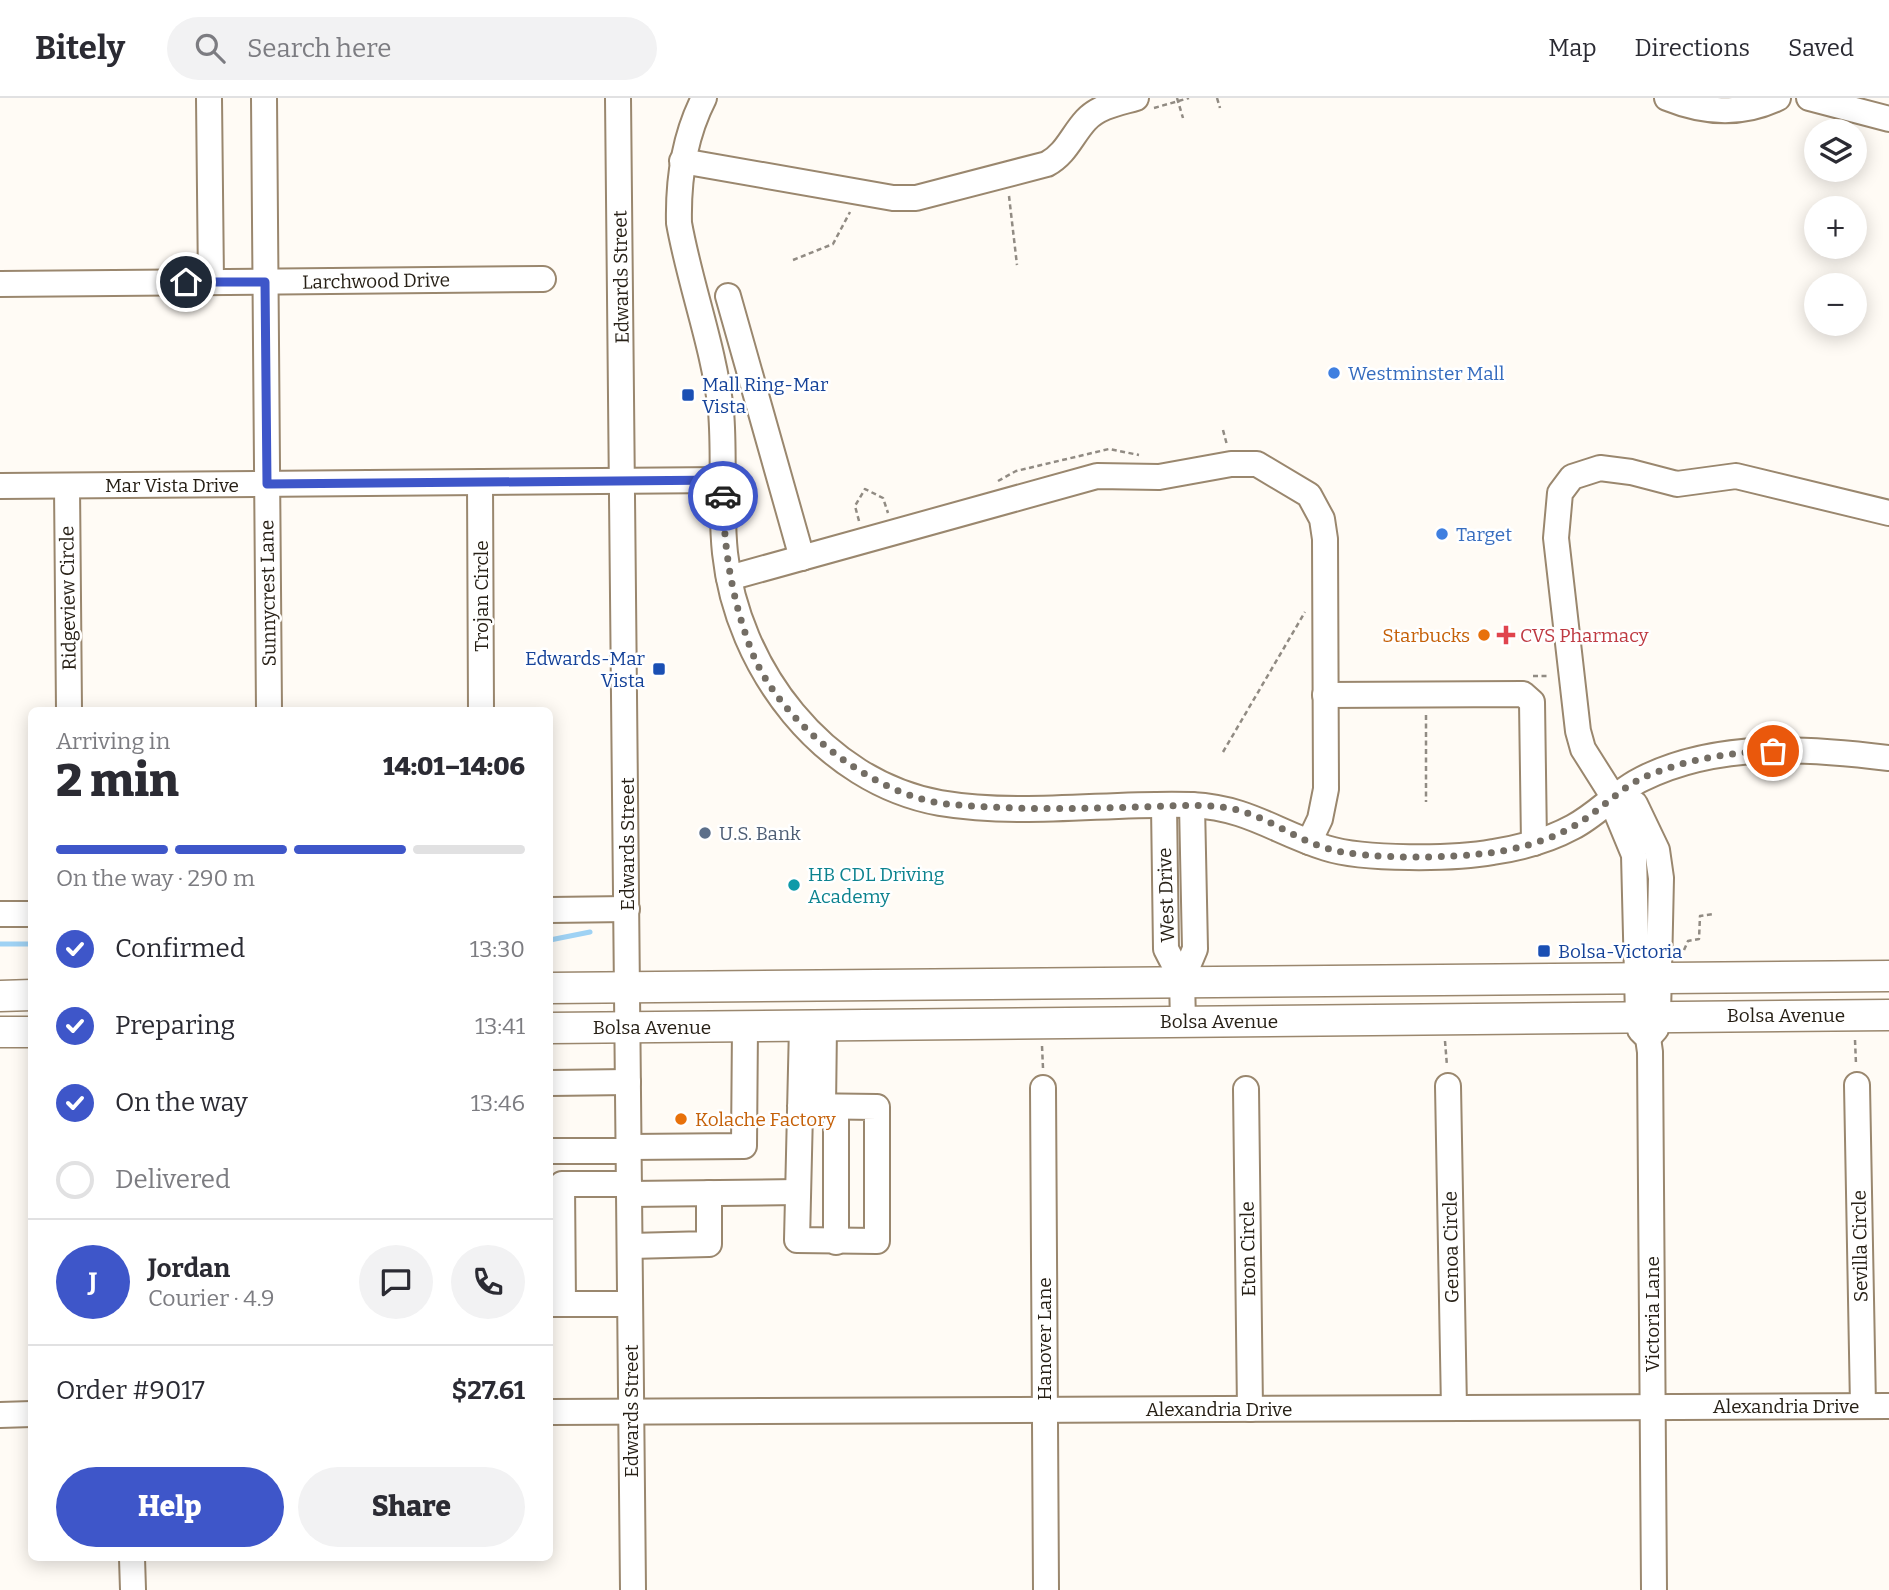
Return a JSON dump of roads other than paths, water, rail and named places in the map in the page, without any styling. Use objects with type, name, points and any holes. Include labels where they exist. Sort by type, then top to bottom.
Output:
[{"type":"main road","name":"Bolsa Avenue","points":[[553,988],[1182,980],[1889,976]]},
{"type":"main road","points":[[0,996],[28,995]]},
{"type":"main road","name":"Bolsa Avenue","points":[[553,1028],[1183,1021],[1648,1023],[1889,1015]]},
{"type":"main road","points":[[0,1032],[28,1032]]},
{"type":"street","points":[[209,98],[211,282]]},
{"type":"street","name":"Sunnycrest Lane","points":[[264,98],[270,707]]},
{"type":"street","name":"Edwards Street","points":[[618,98],[624,481],[633,1590]]},
{"type":"street","points":[[704,98],[687,136],[682,162],[679,223],[718,393],[724,546],[729,578],[753,656],[783,702],[828,749],[883,784],[944,803],[1021,807],[1225,807],[1330,850],[1362,854],[1426,855],[1490,853],[1534,843],[1573,827],[1617,801],[1640,779],[1676,766],[1718,756],[1811,750],[1889,758]]},
{"type":"street","points":[[682,162],[893,198],[916,198],[1047,164],[1063,153],[1088,117],[1113,104],[1136,98]]},
{"type":"street","points":[[1667,98],[1717,111],[1738,112],[1759,107],[1778,98]]},
{"type":"street","points":[[1809,98],[1889,119]]},
{"type":"street","name":"Larchwood Drive","points":[[3,280],[265,282],[543,279]]},
{"type":"street","points":[[728,296],[802,558]]},
{"type":"street","points":[[729,578],[1097,476],[1159,477],[1231,464],[1257,464],[1309,495],[1322,519],[1325,539],[1326,789],[1320,819],[1310,842]]},
{"type":"street","points":[[1617,801],[1583,749],[1575,715],[1556,538],[1560,493],[1565,484],[1572,477],[1600,468],[1616,468],[1678,484],[1736,476],[1889,513]]},
{"type":"street","name":"Mar Vista Drive","points":[[0,486],[723,480]]},
{"type":"street","name":"Trojan Circle","points":[[480,482],[481,707]]},
{"type":"street","name":"Ridgeview Circle","points":[[67,486],[69,707]]},
{"type":"street","points":[[1325,695],[1523,694],[1532,702],[1534,843]]},
{"type":"street","name":"Victoria Lane","points":[[1617,801],[1617,814],[1634,855],[1648,977],[1654,1590]]},
{"type":"street","name":"West Drive","points":[[1164,806],[1166,949],[1182,980]]},
{"type":"street","name":"West Drive","points":[[1183,1021],[1182,980],[1195,949],[1192,806]]},
{"type":"street","points":[[553,910],[627,909]]},
{"type":"street","points":[[0,914],[28,914]]},
{"type":"street","points":[[553,1151],[744,1146],[745,1026]]},
{"type":"street","points":[[813,1026],[836,1242]]},
{"type":"street","points":[[553,1083],[628,1082]]},
{"type":"street","name":"Sevilla Circle","points":[[1857,1085],[1863,1406]]},
{"type":"street","name":"Genoa Circle","points":[[1448,1086],[1454,1408]]},
{"type":"street","name":"Hanover Lane","points":[[1043,1088],[1046,1590]]},
{"type":"street","name":"Eton Circle","points":[[1246,1089],[1250,1409]]},
{"type":"street","points":[[820,1107],[877,1107],[877,1241],[797,1240],[798,1192],[820,1107]]},
{"type":"street","points":[[630,1304],[556,1304],[562,1184],[709,1193],[798,1192]]},
{"type":"street","points":[[630,1246],[709,1244],[709,1193]]},
{"type":"street","name":"Alexandria Drive","points":[[553,1412],[1889,1406]]},
{"type":"street","points":[[0,1415],[28,1415]]},
{"type":"street","points":[[132,1561],[133,1590]]},
{"type":"waterway","points":[[553,939],[590,932]]},
{"type":"waterway","points":[[0,944],[28,944]]},
{"type":"place","name":"Westminster Mall","points":[[1334,373]]},
{"type":"place","name":"Mall Ring-Mar Vista","points":[[688,395]]},
{"type":"place","name":"Target","points":[[1442,534]]},
{"type":"place","name":"Starbucks","points":[[1484,635]]},
{"type":"place","name":"CVS Pharmacy","points":[[1506,635]]},
{"type":"place","name":"Edwards-Mar Vista","points":[[659,669]]},
{"type":"place","name":"U.S. Bank","points":[[705,833]]},
{"type":"place","name":"HB CDL Driving Academy","points":[[794,885]]},
{"type":"place","name":"Bolsa-Victoria","points":[[1544,951]]},
{"type":"place","name":"Kolache Factory","points":[[681,1119]]}]
